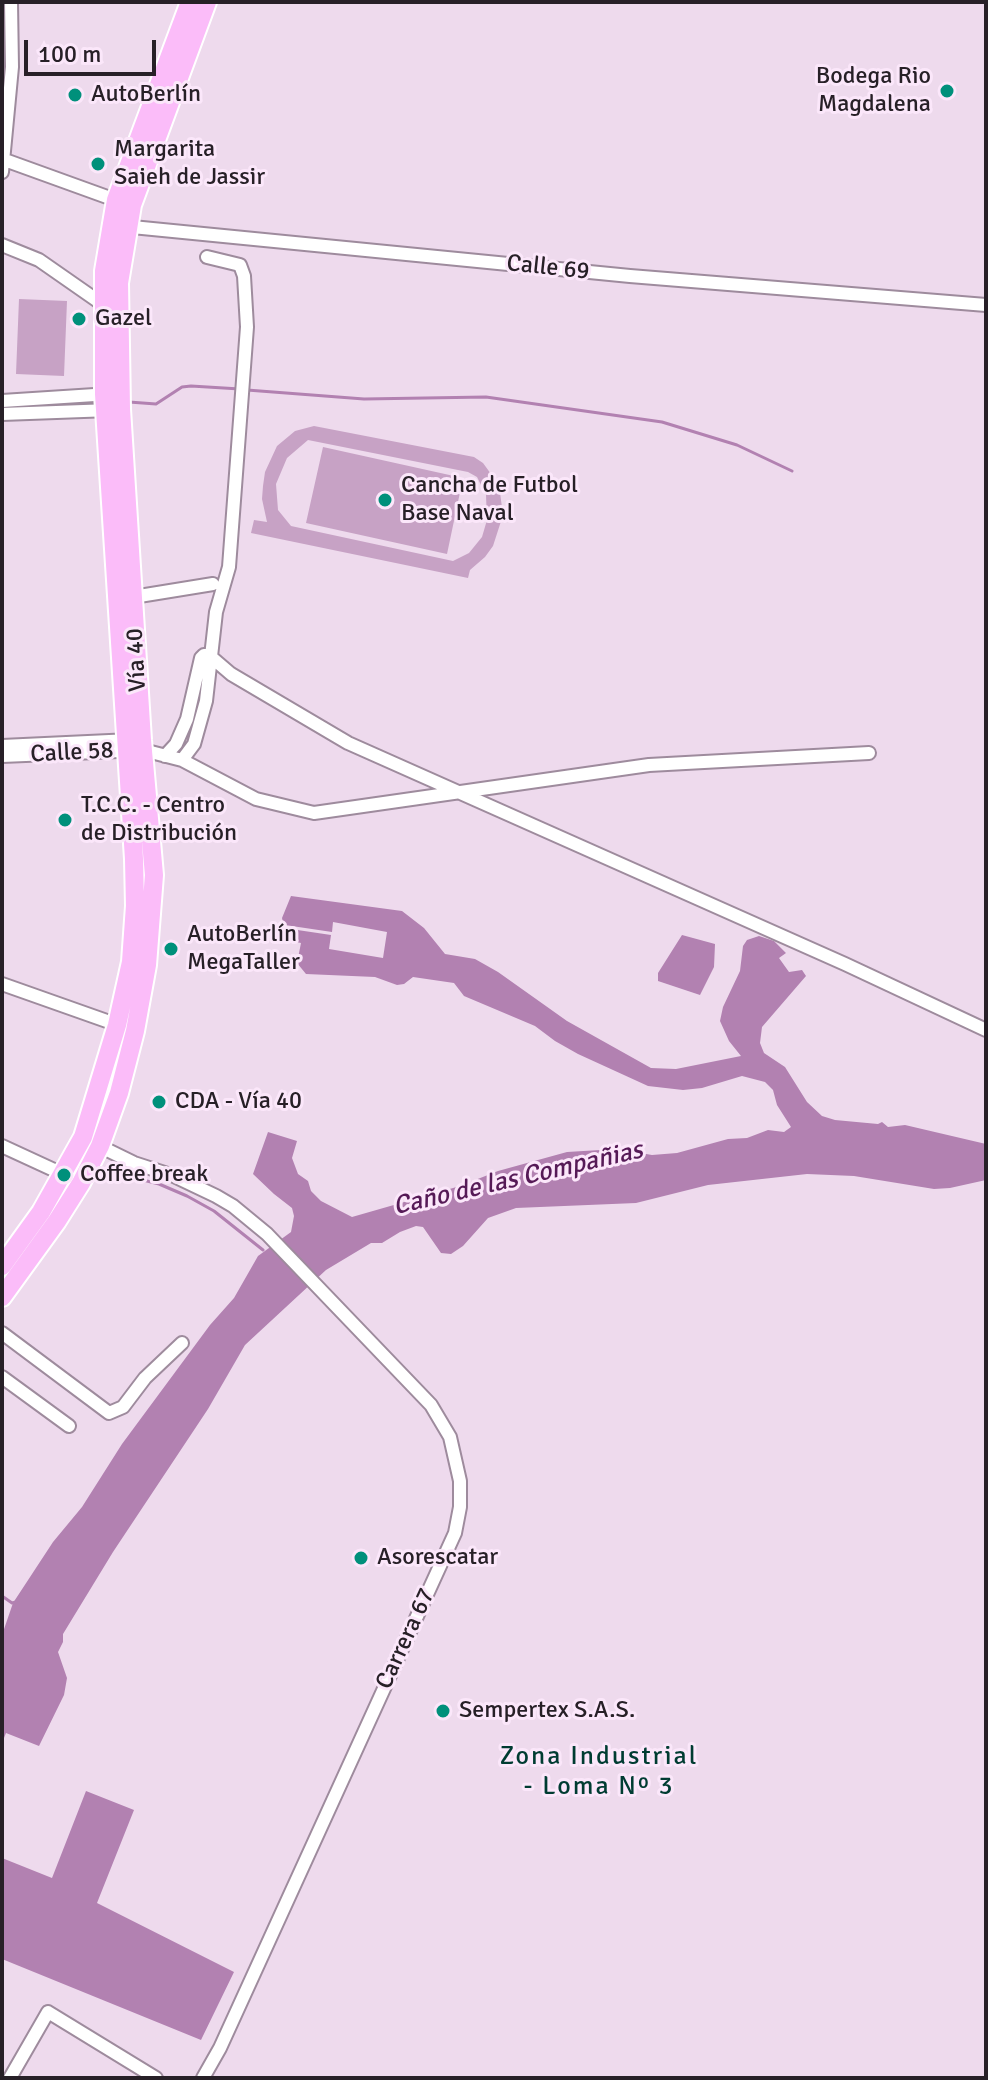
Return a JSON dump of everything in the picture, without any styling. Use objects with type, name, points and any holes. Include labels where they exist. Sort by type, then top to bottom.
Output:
[{"type":"highway","name":"Vía 40","points":[[2,1297],[28,1262],[119,1093],[126,1028],[150,942],[154,875],[135,745],[113,402],[112,310],[119,283],[119,226],[124,202],[190,2]]},
{"type":"highway","name":"Vía 40","points":[[124,202],[207,2]]},
{"type":"highway","name":"Vía 40","points":[[113,402],[133,597],[135,745]]},
{"type":"highway","name":"Vía 40","points":[[2,1266],[72,1179]]},
{"type":"street","points":[[11,2],[12,67],[3,164],[124,202]]},
{"type":"street","name":"Calle 69","points":[[119,226],[630,276],[986,305]]},
{"type":"street","points":[[2,245],[39,260],[112,310]]},
{"type":"street","points":[[182,760],[194,744],[201,726],[216,612],[229,567],[247,327],[244,276],[240,265],[207,257]]},
{"type":"street","points":[[2,401],[113,402]]},
{"type":"street","points":[[2,414],[113,402]]},
{"type":"street","points":[[133,597],[213,584]]},
{"type":"street","points":[[165,756],[176,744],[187,719],[201,658],[210,656],[231,674],[336,737],[986,1030]]},
{"type":"street","points":[[135,745],[182,760],[256,799],[314,813],[649,765],[869,753]]},
{"type":"street","name":"Calle 58","points":[[2,746],[135,745]]},
{"type":"street","name":"Calle 58","points":[[2,756],[135,745]]},
{"type":"street","points":[[2,984],[126,1028]]},
{"type":"street","points":[[2,1146],[72,1179]]},
{"type":"street","name":"Carrera 67","points":[[92,1148],[174,1176],[216,1196],[267,1234],[419,1391],[442,1420],[456,1455],[460,1481],[460,1507],[455,1533],[220,2048],[203,2078]]},
{"type":"street","points":[[2,1333],[109,1413],[123,1407],[151,1371],[182,1343]]},
{"type":"street","points":[[3,1379],[69,1426]]},
{"type":"street","points":[[10,2078],[48,2012],[156,2078]]},
{"type":"shaded area","points":[[19,299],[67,301],[64,376],[16,374]]},
{"type":"shaded area","points":[[314,426],[474,457],[483,463],[499,485],[503,515],[493,546],[470,570],[468,578],[251,533],[254,520],[267,522],[262,499],[265,472],[277,446],[295,431]],"holes":[[[308,440],[468,472],[477,477],[486,495],[487,520],[482,537],[469,553],[453,561],[291,526],[278,510],[276,484],[287,458]]]},
{"type":"shaded area","name":"Cancha de Futbol Base Naval","points":[[323,447],[463,478],[447,554],[306,523]]},
{"type":"water","name":"Caño de las Compañias","points":[[291,896],[402,911],[424,928],[445,954],[475,959],[567,1021],[651,1068],[676,1069],[741,1056],[729,1041],[720,1021],[723,1007],[740,971],[743,946],[747,940],[759,936],[774,941],[786,953],[779,958],[789,972],[802,970],[806,976],[762,1027],[760,1043],[764,1053],[785,1067],[807,1102],[822,1116],[835,1120],[882,1122],[888,1127],[905,1125],[986,1144],[986,1180],[934,1189],[854,1176],[807,1174],[708,1185],[636,1203],[516,1208],[488,1218],[463,1246],[451,1254],[441,1253],[423,1227],[416,1226],[382,1243],[371,1243],[326,1270],[245,1345],[208,1409],[63,1634],[58,1652],[67,1678],[64,1695],[39,1746],[6,1733],[2,1743],[2,1635],[13,1603],[53,1542],[82,1507],[122,1444],[210,1325],[234,1298],[258,1256],[291,1232],[292,1208],[253,1174],[268,1132],[297,1141],[292,1158],[298,1174],[308,1181],[311,1191],[321,1201],[352,1217],[567,1152],[617,1149],[652,1155],[677,1153],[728,1139],[747,1138],[768,1130],[784,1132],[791,1127],[777,1105],[773,1090],[765,1082],[742,1076],[702,1088],[683,1090],[648,1086],[578,1054],[535,1026],[464,996],[454,983],[413,977],[397,985],[375,977],[306,974],[297,963],[301,943],[287,940],[282,918]]},
{"type":"water","points":[[682,935],[715,944],[714,967],[700,995],[658,981],[658,973]]},
{"type":"water","points":[[86,1791],[134,1810],[97,1903],[234,1972],[201,2040],[2,1959],[2,1858],[52,1878]]},
{"type":"pier","points":[[333,922],[387,932],[383,958],[329,949],[331,935],[284,928],[285,925],[332,932]]},
{"type":"waterway","points":[[129,402],[156,404],[182,387],[240,389]]},
{"type":"waterway","points":[[247,390],[364,399],[486,397],[662,422],[737,445],[792,471]]},
{"type":"waterway","points":[[99,1169],[159,1184],[187,1196],[214,1211],[263,1250]]},
{"type":"waterway","points":[[2,1596],[12,1603],[16,1602]]},
{"type":"place","name":"Bodega Rio Magdalena","points":[[947,91]]},
{"type":"place","name":"AutoBerlín","points":[[75,95]]},
{"type":"place","name":"Margarita Saieh de Jassir","points":[[98,164]]},
{"type":"place","name":"Gazel","points":[[79,319]]},
{"type":"place","name":"Cancha de Futbol Base Naval","points":[[385,500]]},
{"type":"place","name":"T.C.C. - Centro de Distribución","points":[[65,820]]},
{"type":"place","name":"AutoBerlín MegaTaller","points":[[171,949]]},
{"type":"place","name":"CDA - Vía 40","points":[[159,1102]]},
{"type":"place","name":"Coffee break","points":[[64,1175]]},
{"type":"place","name":"Asorescatar","points":[[361,1558]]},
{"type":"place","name":"Sempertex S.A.S.","points":[[443,1711]]},
{"type":"district","name":"Zona Industrial - Loma Nº 3","points":[[599,1772]]}]
